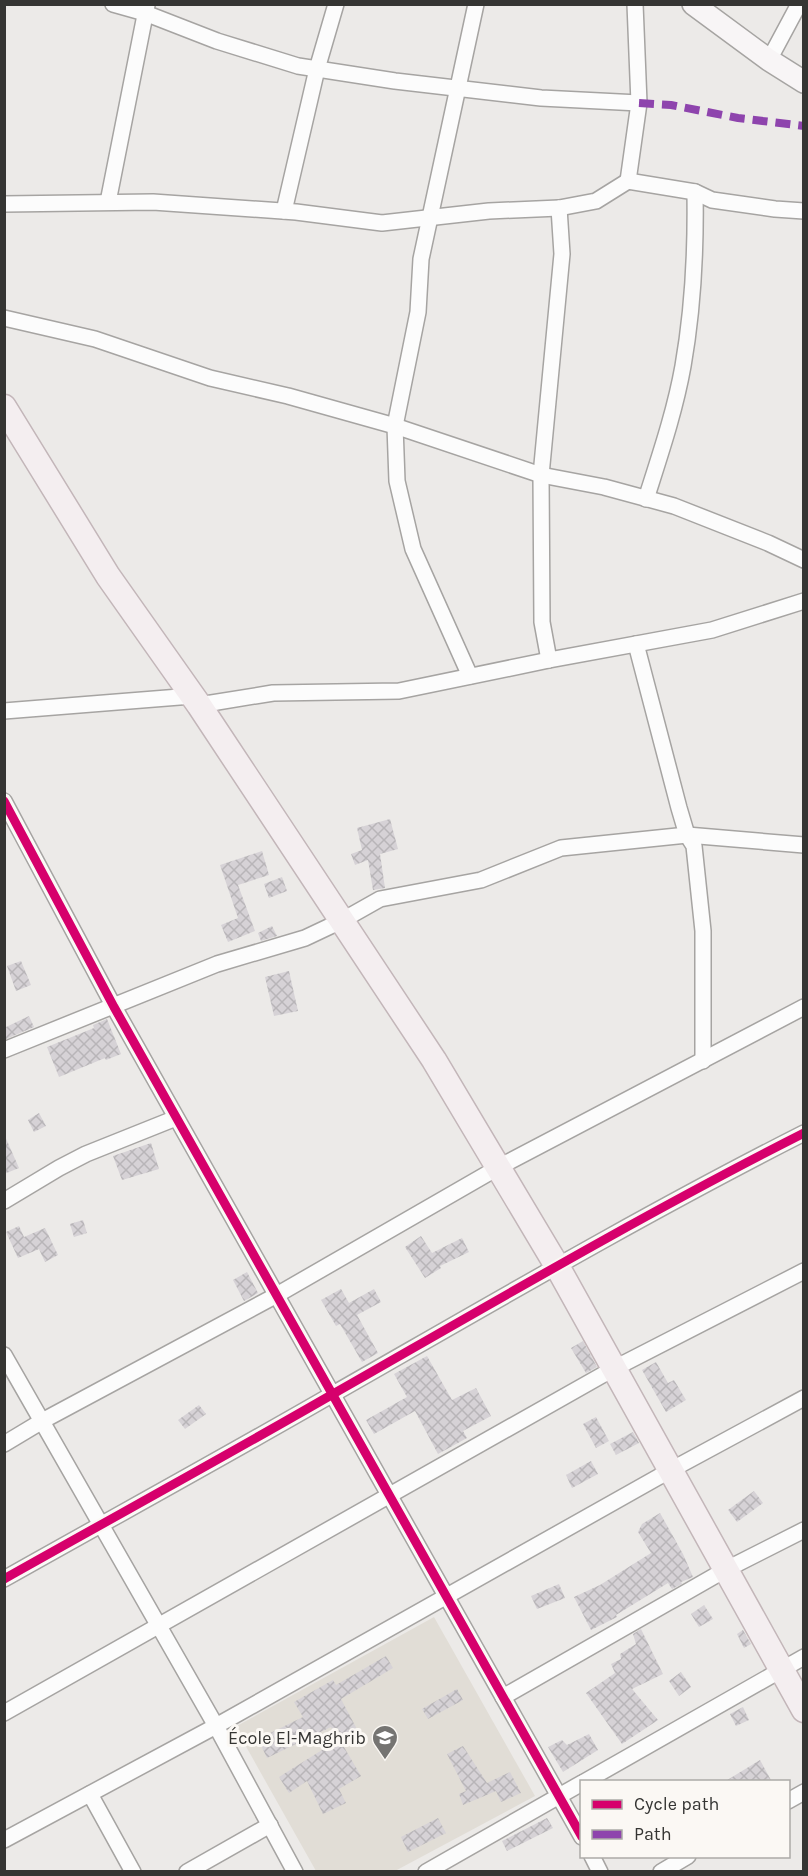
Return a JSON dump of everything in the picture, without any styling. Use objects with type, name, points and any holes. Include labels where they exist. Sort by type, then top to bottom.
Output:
[{"type":"main road","points":[[4,407],[108,576],[196,700],[428,1051],[557,1266],[804,1710]]},
{"type":"street","points":[[113,4],[146,9],[217,41],[298,66],[541,99],[639,103]]},
{"type":"street","points":[[284,212],[317,69],[336,4]]},
{"type":"street","points":[[470,676],[413,549],[397,481],[395,426],[418,312],[421,259],[476,4]]},
{"type":"street","points":[[628,181],[639,103],[635,4]]},
{"type":"street","points":[[693,4],[769,60],[804,82]]},
{"type":"street","points":[[769,60],[799,4]]},
{"type":"street","points":[[108,202],[146,9]]},
{"type":"street","points":[[4,204],[153,202],[284,212],[382,223],[489,211],[559,208],[596,201],[628,181],[695,192],[712,200],[804,211]]},
{"type":"street","points":[[646,499],[669,425],[683,367],[691,310],[695,192]]},
{"type":"street","points":[[549,660],[542,622],[541,475],[562,254],[559,208]]},
{"type":"street","points":[[4,318],[95,339],[210,378],[288,396],[395,426],[541,475],[604,487],[646,499],[717,522],[804,560]]},
{"type":"street","points":[[4,711],[196,700],[273,693],[399,691],[712,630],[804,601]]},
{"type":"street","points":[[636,644],[657,730],[687,835],[694,846],[703,931],[703,1061]]},
{"type":"street","points":[[4,801],[114,1007],[275,1296],[447,1595],[580,1833]]},
{"type":"street","points":[[4,1050],[217,964],[305,938],[380,899],[481,880],[561,848],[687,835],[804,844]]},
{"type":"street","points":[[4,1444],[44,1420],[275,1296],[499,1167],[804,1007]]},
{"type":"street","points":[[4,1201],[86,1154],[176,1118]]},
{"type":"street","points":[[4,1579],[557,1266],[804,1132]]},
{"type":"street","points":[[4,1713],[613,1369],[804,1271]]},
{"type":"street","points":[[4,1354],[44,1420],[216,1726],[295,1872]]},
{"type":"street","points":[[4,1840],[216,1726],[669,1471],[804,1398]]},
{"type":"street","points":[[503,1697],[725,1570],[804,1530]]},
{"type":"street","points":[[587,1780],[804,1657]]},
{"type":"street","points":[[426,1872],[580,1784]]},
{"type":"street","points":[[790,1800],[804,1792]]},
{"type":"street","points":[[90,1794],[134,1872]]},
{"type":"street","points":[[188,1872],[270,1825]]},
{"type":"street","points":[[593,1858],[600,1872]]},
{"type":"street","points":[[661,1872],[686,1858]]},
{"type":"shaded area","name":"École El-Maghrib","points":[[434,1617],[535,1796],[395,1871],[316,1871],[235,1727]]},
{"type":"building","points":[[390,819],[398,849],[380,854],[385,888],[373,890],[368,860],[355,865],[351,854],[362,850],[357,828]]},
{"type":"building","points":[[262,851],[269,875],[238,885],[255,931],[228,942],[221,925],[238,918],[220,865]]},
{"type":"building","points":[[282,877],[287,891],[269,898],[264,884]]},
{"type":"building","points":[[272,926],[277,936],[261,941],[258,933]]},
{"type":"building","points":[[21,961],[31,985],[16,991],[7,966]]},
{"type":"building","points":[[289,971],[298,1011],[274,1016],[265,977]]},
{"type":"building","points":[[29,1016],[34,1027],[6,1039],[4,1028]]},
{"type":"building","points":[[107,1019],[121,1054],[106,1060],[105,1058],[59,1077],[47,1047],[94,1028],[93,1025]]},
{"type":"building","points":[[39,1113],[46,1126],[34,1132],[28,1120]]},
{"type":"building","points":[[4,1134],[19,1168],[4,1174]]},
{"type":"building","points":[[151,1143],[159,1169],[122,1180],[113,1156]]},
{"type":"building","points":[[83,1220],[87,1233],[74,1237],[70,1224]]},
{"type":"building","points":[[19,1226],[24,1237],[45,1228],[58,1255],[45,1262],[39,1249],[18,1258],[6,1232]]},
{"type":"building","points":[[421,1236],[432,1253],[462,1238],[469,1252],[440,1266],[441,1268],[425,1278],[405,1247]]},
{"type":"building","points":[[247,1272],[258,1293],[244,1301],[233,1280]]},
{"type":"building","points":[[341,1289],[349,1303],[374,1289],[381,1302],[357,1315],[378,1353],[362,1362],[340,1324],[336,1326],[321,1300]]},
{"type":"building","points":[[583,1341],[597,1367],[586,1373],[571,1348]]},
{"type":"building","points":[[427,1356],[452,1400],[476,1388],[491,1416],[463,1431],[467,1438],[438,1454],[415,1411],[374,1434],[366,1420],[407,1397],[394,1374]]},
{"type":"building","points":[[656,1362],[668,1383],[674,1380],[686,1400],[666,1412],[642,1370]]},
{"type":"building","points":[[199,1405],[206,1414],[185,1429],[178,1420]]},
{"type":"building","points":[[596,1417],[609,1441],[596,1448],[583,1424]]},
{"type":"building","points":[[633,1432],[639,1443],[616,1455],[610,1444]]},
{"type":"building","points":[[591,1461],[598,1474],[572,1488],[566,1475]]},
{"type":"building","points":[[754,1491],[763,1503],[737,1522],[728,1510]]},
{"type":"building","points":[[660,1513],[693,1577],[672,1589],[668,1583],[616,1615],[617,1617],[591,1630],[574,1597],[600,1585],[651,1553],[638,1532],[642,1524]]},
{"type":"building","points":[[559,1584],[565,1598],[537,1609],[531,1596]]},
{"type":"building","points":[[704,1605],[713,1619],[699,1627],[691,1614]]},
{"type":"building","points":[[641,1629],[663,1674],[632,1689],[658,1720],[622,1744],[586,1693],[615,1673],[611,1664],[621,1659],[620,1654],[636,1644],[633,1634]]},
{"type":"building","points":[[743,1630],[751,1644],[744,1648],[737,1634]]},
{"type":"building","points":[[386,1656],[393,1668],[341,1699],[359,1733],[341,1742],[361,1776],[339,1789],[346,1803],[323,1814],[307,1781],[289,1793],[279,1777],[338,1740],[331,1727],[267,1758],[258,1739],[303,1717],[294,1702],[333,1680],[336,1685]]},
{"type":"building","points":[[681,1672],[691,1687],[679,1696],[669,1681]]},
{"type":"building","points":[[457,1689],[463,1700],[428,1719],[422,1709]]},
{"type":"building","points":[[743,1707],[749,1720],[736,1726],[730,1714]]},
{"type":"building","points":[[589,1734],[598,1750],[563,1772],[548,1747],[562,1740],[567,1745]]},
{"type":"building","points":[[463,1746],[487,1783],[510,1772],[521,1793],[501,1802],[496,1791],[463,1805],[459,1794],[466,1791],[447,1754]]},
{"type":"building","points":[[760,1760],[771,1780],[727,1780]]},
{"type":"building","points":[[438,1818],[446,1833],[408,1852],[401,1837]]},
{"type":"building","points":[[547,1818],[553,1828],[507,1851],[502,1841]]},
{"type":"marked path","points":[[639,103],[671,105],[738,118],[804,126]]},
{"type":"cycle path","points":[[4,801],[114,1007],[580,1833]]},
{"type":"cycle path","points":[[4,1579],[626,1228],[804,1133]]},
{"type":"place","name":"École El-Maghrib","points":[[385,1761]]}]
